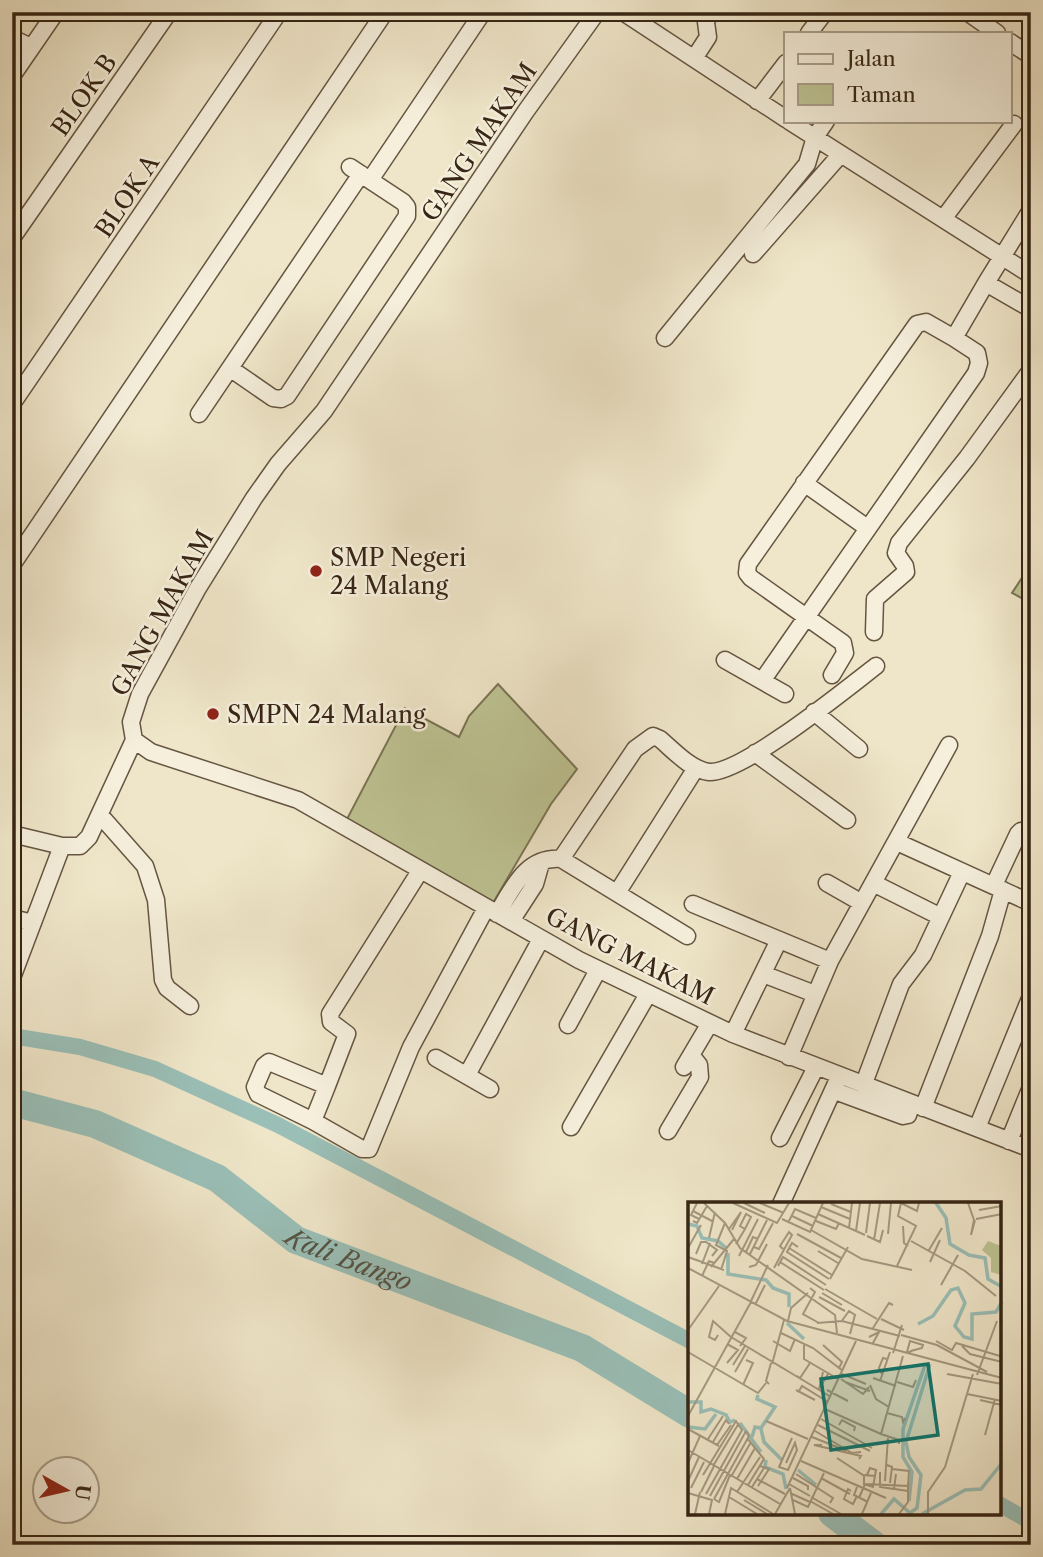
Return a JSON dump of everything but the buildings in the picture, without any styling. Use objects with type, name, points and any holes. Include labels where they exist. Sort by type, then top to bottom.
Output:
[{"type":"street","points":[[12,76],[56,12]]},
{"type":"street","name":"BLOK B","points":[[12,238],[169,12]]},
{"type":"street","name":"BLOK A","points":[[12,404],[279,12]]},
{"type":"street","points":[[12,565],[385,12]]},
{"type":"street","points":[[199,414],[360,174],[483,12]]},
{"type":"street","name":"GANG MAKAM","points":[[597,12],[526,111],[324,411],[278,464],[254,498],[198,588],[140,694],[131,722],[134,740],[151,752],[298,800],[598,970],[733,1034],[816,1067],[837,1084],[863,1086],[1031,1149]]},
{"type":"street","points":[[623,12],[784,118]]},
{"type":"street","points":[[695,57],[708,37],[706,22],[710,12]]},
{"type":"street","points":[[810,32],[825,12]]},
{"type":"street","points":[[967,12],[996,32]]},
{"type":"street","points":[[12,38],[31,47]]},
{"type":"street","points":[[1012,43],[1031,56]]},
{"type":"street","points":[[757,101],[784,66]]},
{"type":"street","points":[[790,122],[1031,275]]},
{"type":"street","points":[[665,338],[807,164],[814,137],[825,122]]},
{"type":"street","points":[[943,219],[1014,124]]},
{"type":"street","points":[[753,254],[841,154]]},
{"type":"street","points":[[231,369],[273,398],[281,399],[287,396],[407,216],[404,202],[360,174]]},
{"type":"street","points":[[954,338],[1000,256],[1031,210]]},
{"type":"street","points":[[986,283],[1031,309]]},
{"type":"street","points":[[762,681],[807,617],[866,527],[978,369],[977,353],[926,322],[917,324],[804,483],[747,569],[751,578],[766,590],[807,617],[844,645],[845,653],[832,675]]},
{"type":"street","points":[[874,632],[875,599],[905,572],[905,566],[896,553],[899,543],[1031,370]]},
{"type":"street","points":[[804,483],[866,527]]},
{"type":"street","points":[[725,660],[785,694]]},
{"type":"street","points":[[561,859],[635,749],[646,740],[656,737],[696,768],[707,772],[721,771],[755,753],[876,666]]},
{"type":"street","points":[[814,712],[859,749]]},
{"type":"street","points":[[12,834],[72,848],[84,843],[100,815],[134,740]]},
{"type":"street","points":[[789,1057],[830,961],[949,745]]},
{"type":"street","points":[[755,753],[847,820]]},
{"type":"street","points":[[617,893],[696,768]]},
{"type":"street","points":[[100,815],[145,866],[156,900],[163,980],[167,988],[190,1006]]},
{"type":"street","points":[[781,1202],[837,1084],[903,1116],[908,1115],[918,1105],[990,936],[998,888],[1018,834],[1021,831],[1031,832]]},
{"type":"street","points":[[897,842],[1031,903]]},
{"type":"street","points":[[12,978],[62,846]]},
{"type":"street","points":[[327,1086],[268,1062],[254,1087],[258,1094],[362,1149],[372,1147],[411,1047],[531,864],[550,858],[561,859],[687,936]]},
{"type":"street","points":[[313,1121],[347,1034],[331,1021],[330,1014],[420,871]]},
{"type":"street","points":[[863,1086],[901,984],[923,955],[939,916],[962,872]]},
{"type":"street","points":[[827,883],[862,903]]},
{"type":"street","points":[[873,883],[939,916]]},
{"type":"street","points":[[693,904],[830,961]]},
{"type":"street","points":[[12,918],[33,923]]},
{"type":"street","points":[[467,1075],[541,939]]},
{"type":"street","points":[[733,1034],[779,940]]},
{"type":"street","points":[[568,1025],[598,970]]},
{"type":"street","points":[[763,974],[815,994]]},
{"type":"street","points":[[571,1127],[648,994]]},
{"type":"street","points":[[977,1129],[1031,996]]},
{"type":"street","points":[[668,1131],[700,1077],[699,1065],[688,1061],[710,1023]]},
{"type":"street","points":[[436,1058],[490,1089]]},
{"type":"street","points":[[780,1138],[816,1067]]},
{"type":"street","points":[[1009,1140],[1031,1087]]},
{"type":"green space","points":[[1031,564],[1031,603],[1012,593]]},
{"type":"green space","points":[[498,684],[577,769],[551,804],[493,903],[347,819],[405,708],[459,737],[469,716]]},
{"type":"waterway","name":"Kali Bango","points":[[12,1036],[80,1047],[155,1069],[278,1125],[688,1340]]},
{"type":"waterway","name":"Kali Bango","points":[[12,1102],[95,1124],[217,1178],[296,1240],[582,1348],[688,1413]]},
{"type":"waterway","name":"Kali Bango","points":[[1001,1505],[1031,1522]]},
{"type":"waterway","name":"Kali Bango","points":[[835,1515],[874,1545]]},
{"type":"place","name":"SMP Negeri 24 Malang","points":[[316,571]]},
{"type":"place","name":"SMPN 24 Malang","points":[[213,714]]}]
